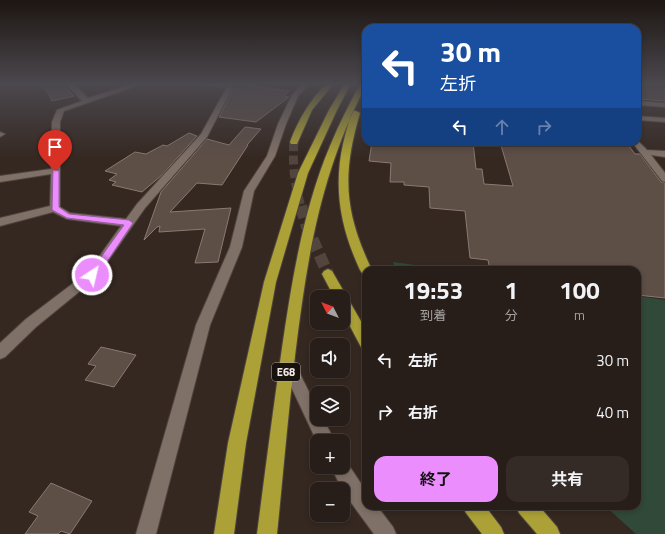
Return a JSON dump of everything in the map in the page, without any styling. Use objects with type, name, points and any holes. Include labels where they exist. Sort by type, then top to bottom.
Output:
[{"type":"highway","points":[[294,142],[300,124],[309,108]]},
{"type":"highway","points":[[224,534],[236,443],[270,282],[303,173],[333,108]]},
{"type":"highway","name":"E68","points":[[267,534],[296,287],[313,211],[334,147],[350,108]]},
{"type":"highway","points":[[357,108],[345,151],[342,174],[342,201],[348,227],[364,266]]},
{"type":"highway","points":[[328,274],[337,290]]},
{"type":"highway","points":[[350,314],[362,336]]},
{"type":"highway","points":[[476,510],[494,534]]},
{"type":"highway","points":[[529,510],[550,534]]},
{"type":"street","points":[[55,208],[56,122],[61,110],[67,108]]},
{"type":"street","points":[[0,352],[31,323],[92,275],[141,206],[204,134],[218,108]]},
{"type":"street","points":[[146,534],[203,325],[236,246],[249,191],[271,156],[289,108]]},
{"type":"street","points":[[641,118],[665,120]]},
{"type":"street","points":[[639,146],[665,179]]},
{"type":"street","points":[[644,152],[665,154]]},
{"type":"street","points":[[0,179],[55,171]]},
{"type":"street","points":[[0,222],[55,208],[67,216],[129,223]]},
{"type":"street","points":[[287,363],[312,417],[322,434]]},
{"type":"street","points":[[344,474],[362,501]]},
{"type":"street","points":[[368,510],[386,534]]},
{"type":"green space","points":[[393,262],[422,266],[394,266]]},
{"type":"green space","points":[[641,297],[665,300],[665,534],[636,534],[609,510],[641,510]]},
{"type":"building","points":[[224,108],[275,108],[256,122],[219,117]]},
{"type":"building","points":[[245,127],[261,129],[247,145],[222,185],[197,183],[170,212],[231,208],[218,262],[195,263],[205,229],[159,232],[160,226],[157,227],[144,240],[161,192],[207,139],[229,145]]},
{"type":"building","points":[[189,133],[197,136],[162,175],[142,192],[112,185],[116,182],[109,180],[117,174],[105,171],[135,152],[146,154],[163,145],[167,146]]},
{"type":"building","points":[[371,146],[473,146],[476,169],[482,169],[484,184],[513,186],[501,146],[629,146],[635,154],[640,154],[661,182],[665,183],[665,298],[641,295],[641,266],[489,266],[488,260],[470,258],[465,211],[430,208],[429,187],[404,185],[404,182],[390,182],[391,163],[369,161]]},
{"type":"building","points":[[101,347],[136,355],[114,387],[85,380],[96,366],[88,364]]},
{"type":"building","points":[[51,483],[92,501],[70,534],[61,531],[58,534],[25,534],[38,516],[29,512]]},
{"type":"tunnel","points":[[294,142],[294,175],[301,207]]},
{"type":"tunnel","points":[[301,206],[307,227],[328,274]]},
{"type":"route","points":[[55,171],[55,208],[67,216],[129,223],[92,275]]}]
